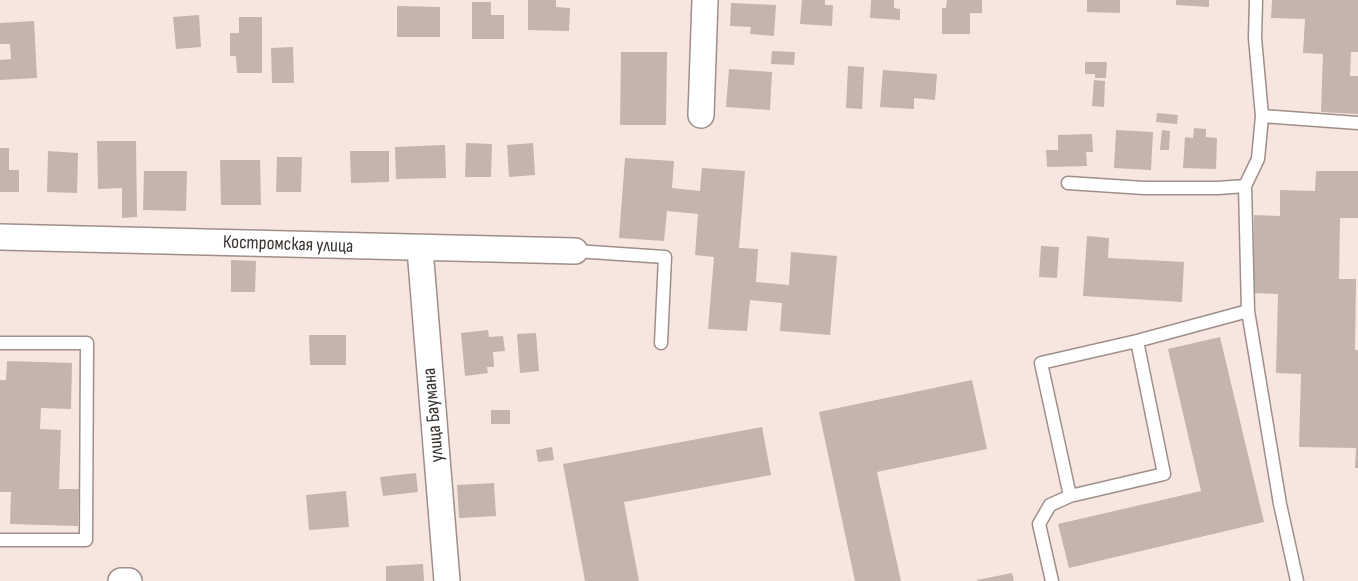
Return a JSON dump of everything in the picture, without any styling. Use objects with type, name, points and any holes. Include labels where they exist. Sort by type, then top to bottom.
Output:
[{"type":"street","points":[[701,115],[704,0]]},
{"type":"street","name":"Костромская улица","points":[[0,237],[420,249],[575,251]]},
{"type":"street","name":"улица Баумана","points":[[420,249],[447,581]]},
{"type":"street","points":[[121,581],[129,581]]},
{"type":"lane","points":[[1256,0],[1255,38],[1262,116],[1258,159],[1245,186],[1248,311],[1280,504],[1297,581]]},
{"type":"lane","points":[[1262,116],[1358,123]]},
{"type":"lane","points":[[1068,183],[1144,188],[1245,186]]},
{"type":"lane","points":[[575,251],[665,257],[661,343]]},
{"type":"lane","points":[[1070,496],[1041,364],[1137,341],[1248,311]]},
{"type":"lane","points":[[1052,581],[1039,524],[1050,505],[1070,496],[1164,474],[1137,341]]},
{"type":"lane","points":[[0,342],[87,343],[87,362],[86,540],[0,540]]},
{"type":"building","points":[[528,0],[556,0],[556,7],[570,8],[569,31],[528,30]]},
{"type":"building","points":[[802,0],[825,0],[825,5],[833,5],[832,26],[800,24]]},
{"type":"building","points":[[871,0],[894,0],[894,8],[900,9],[900,20],[870,18]]},
{"type":"building","points":[[947,0],[982,0],[982,13],[970,13],[970,34],[942,34],[942,8],[946,8]]},
{"type":"building","points":[[1087,0],[1120,0],[1120,13],[1087,12]]},
{"type":"building","points":[[1176,0],[1209,0],[1209,7],[1176,5]]},
{"type":"building","points":[[1272,0],[1358,0],[1358,52],[1351,52],[1350,76],[1358,76],[1358,114],[1321,112],[1323,54],[1303,53],[1305,19],[1271,18]]},
{"type":"building","points":[[472,2],[491,2],[491,15],[504,15],[504,39],[472,39]]},
{"type":"building","points":[[731,3],[776,5],[774,36],[750,34],[751,27],[730,26]]},
{"type":"building","points":[[397,6],[440,7],[440,37],[397,37]]},
{"type":"building","points":[[199,15],[201,47],[176,49],[173,17]]},
{"type":"building","points":[[239,17],[262,17],[262,73],[237,73],[236,56],[230,56],[230,33],[239,33]]},
{"type":"building","points":[[34,21],[37,78],[0,80],[0,60],[11,59],[10,44],[0,44],[0,23]]},
{"type":"building","points":[[293,47],[294,83],[272,83],[271,48]]},
{"type":"building","points":[[772,51],[795,52],[794,65],[771,64]]},
{"type":"building","points":[[621,52],[667,52],[666,125],[620,125]]},
{"type":"building","points":[[1085,62],[1107,62],[1106,78],[1095,78],[1095,74],[1085,74]]},
{"type":"building","points":[[848,66],[864,67],[862,109],[846,108]]},
{"type":"building","points":[[729,69],[772,72],[770,110],[726,107]]},
{"type":"building","points":[[883,70],[937,74],[935,100],[914,98],[914,109],[880,107]]},
{"type":"building","points":[[1094,80],[1105,81],[1104,107],[1092,106]]},
{"type":"building","points":[[1157,113],[1178,115],[1177,124],[1156,122]]},
{"type":"building","points":[[1194,128],[1206,129],[1206,137],[1217,138],[1216,169],[1183,168],[1185,137],[1193,138]]},
{"type":"building","points":[[1116,130],[1153,132],[1151,170],[1114,168]]},
{"type":"building","points":[[1162,130],[1170,131],[1169,150],[1160,150]]},
{"type":"building","points":[[1092,134],[1093,152],[1086,152],[1087,166],[1047,167],[1046,150],[1058,150],[1058,135]]},
{"type":"building","points":[[97,141],[136,141],[137,217],[122,218],[122,188],[98,189]]},
{"type":"building","points":[[466,143],[492,144],[491,177],[465,177]]},
{"type":"building","points":[[533,143],[535,175],[509,177],[507,145]]},
{"type":"building","points":[[445,145],[446,178],[396,179],[395,147]]},
{"type":"building","points":[[0,148],[9,148],[9,170],[19,170],[19,192],[0,192]]},
{"type":"building","points":[[48,151],[78,153],[77,193],[47,192]]},
{"type":"building","points":[[350,151],[389,151],[389,182],[351,183]]},
{"type":"building","points":[[277,157],[302,157],[301,192],[276,192]]},
{"type":"building","points":[[625,158],[674,161],[672,188],[700,191],[702,168],[745,171],[739,248],[758,249],[756,282],[789,285],[791,252],[837,256],[830,335],[780,331],[782,303],[750,300],[747,331],[708,329],[714,257],[695,255],[698,214],[667,211],[664,241],[619,238]]},
{"type":"building","points":[[220,160],[260,160],[261,205],[221,205]]},
{"type":"building","points":[[144,171],[187,171],[186,211],[143,210]]},
{"type":"building","points":[[1316,171],[1358,171],[1358,218],[1340,218],[1339,279],[1356,279],[1355,350],[1358,350],[1358,468],[1355,468],[1356,448],[1299,447],[1301,374],[1276,373],[1278,294],[1253,293],[1254,215],[1280,216],[1280,190],[1315,191]]},
{"type":"building","points":[[1087,236],[1109,238],[1108,258],[1184,262],[1182,302],[1083,296]]},
{"type":"building","points":[[1041,246],[1059,247],[1057,278],[1039,277]]},
{"type":"building","points":[[231,260],[256,261],[255,292],[231,292]]},
{"type":"building","points":[[488,330],[489,337],[503,336],[505,351],[493,352],[494,367],[487,367],[488,373],[465,376],[461,333]]},
{"type":"building","points":[[536,333],[539,371],[520,373],[517,334]]},
{"type":"building","points":[[309,335],[346,335],[346,365],[310,365]]},
{"type":"building","points":[[1220,337],[1264,522],[1069,568],[1058,524],[1201,491],[1168,349]]},
{"type":"building","points":[[7,361],[72,363],[71,409],[41,408],[40,429],[61,430],[59,489],[79,489],[78,526],[10,524],[11,492],[0,492],[0,380],[6,380]]},
{"type":"building","points":[[972,380],[987,449],[877,472],[901,581],[855,581],[819,412]]},
{"type":"building","points":[[491,410],[510,410],[510,424],[491,424]]},
{"type":"building","points":[[762,427],[771,475],[624,502],[639,581],[585,581],[563,464]]},
{"type":"building","points":[[552,447],[554,460],[538,462],[536,450]]},
{"type":"building","points":[[416,473],[418,492],[383,496],[380,477]]},
{"type":"building","points":[[494,483],[496,516],[459,518],[457,485]]},
{"type":"building","points":[[346,491],[349,527],[309,530],[306,495]]},
{"type":"building","points":[[423,564],[424,581],[386,581],[386,566]]},
{"type":"building","points":[[1012,573],[1014,581],[977,581],[977,580]]}]
